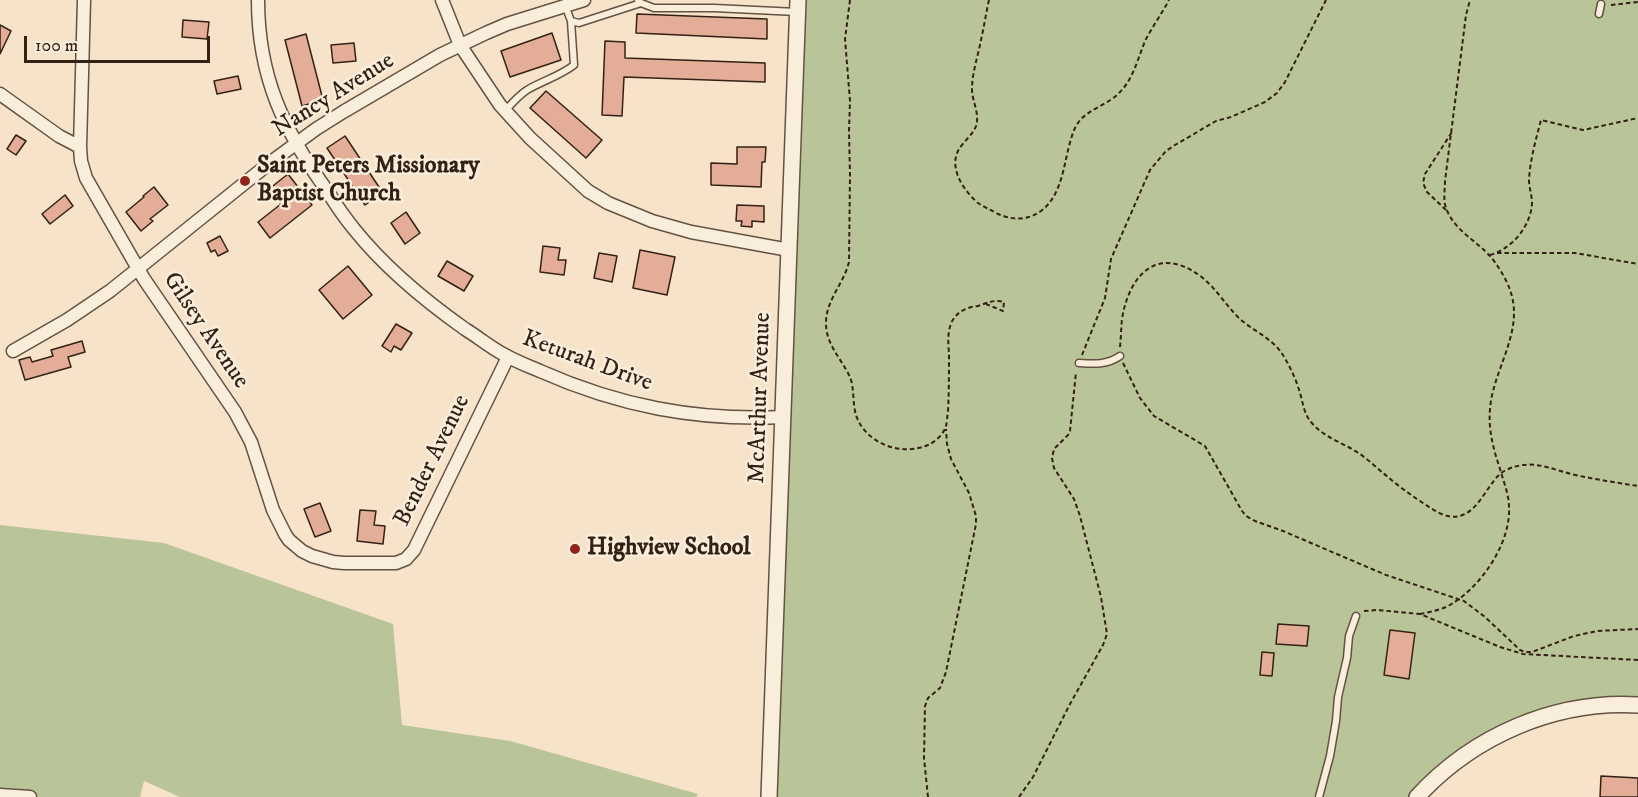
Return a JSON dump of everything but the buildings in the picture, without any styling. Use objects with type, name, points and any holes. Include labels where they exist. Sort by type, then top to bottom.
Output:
[{"type":"street","name":"Gilsey Avenue","points":[[84,0],[80,147],[86,178],[137,268],[235,412],[251,442],[273,510],[289,540],[302,551],[333,562],[380,564]]},
{"type":"street","name":"Keturah Drive","points":[[258,0],[260,46],[265,68],[280,113],[295,144],[352,227],[396,274],[435,307],[501,354],[585,389],[655,409],[683,414],[712,417],[783,417]]},
{"type":"street","points":[[442,0],[460,45],[489,90],[530,138],[578,184],[608,203],[671,227],[789,250]]},
{"type":"street","name":"Nancy Avenue","points":[[13,351],[67,320],[110,291],[271,162],[343,112],[460,45],[507,24],[584,0]]},
{"type":"street","name":"McArthur Avenue","points":[[769,797],[798,6]]},
{"type":"street","points":[[0,94],[59,136],[80,147]]},
{"type":"street","name":"Bender Avenue","points":[[380,564],[406,559],[414,550],[508,357]]},
{"type":"street","points":[[1417,797],[1449,766],[1478,746],[1525,723],[1553,714],[1589,707],[1638,705]]},
{"type":"street","points":[[0,795],[30,797]]},
{"type":"lane","points":[[571,21],[579,23],[639,1],[654,8],[798,6]]},
{"type":"lane","points":[[1599,14],[1601,4]]},
{"type":"lane","points":[[505,111],[525,91],[566,72],[574,65],[571,21],[565,5]]},
{"type":"lane","points":[[1079,363],[1102,364],[1120,356]]},
{"type":"lane","points":[[1319,797],[1330,756],[1349,636],[1356,616]]},
{"type":"path","points":[[850,0],[846,39],[850,101],[849,262],[828,308],[827,335],[852,381],[858,419],[875,440],[899,449],[921,448],[933,443],[946,426]]},
{"type":"path","points":[[990,0],[972,86],[977,122],[975,129],[957,153],[955,164],[956,171],[967,191],[980,204],[1002,216],[1018,219],[1040,212],[1052,198],[1061,181],[1076,125],[1085,114],[1120,92],[1169,0]]},
{"type":"path","points":[[1019,797],[1033,777],[1107,634],[1101,597],[1077,506],[1052,463],[1054,449],[1070,431],[1076,375],[1105,298],[1112,259],[1150,170],[1166,151],[1175,145],[1216,122],[1265,102],[1277,93],[1326,0]]},
{"type":"path","points":[[1420,614],[1444,608],[1458,599],[1479,579],[1502,545],[1510,506],[1491,438],[1490,409],[1492,393],[1511,336],[1514,314],[1510,290],[1489,255],[1458,228],[1448,212],[1444,193],[1470,0]]},
{"type":"path","points":[[1601,4],[1618,5],[1638,2]]},
{"type":"path","points":[[1497,253],[1517,236],[1529,218],[1532,201],[1530,177],[1541,120],[1583,130],[1638,118]]},
{"type":"path","points":[[1448,212],[1434,200],[1423,183],[1425,174],[1452,132]]},
{"type":"path","points":[[1489,255],[1568,252],[1638,264]]},
{"type":"path","points":[[1638,486],[1577,476],[1536,464],[1518,465],[1501,473],[1478,504],[1466,513],[1450,516],[1437,512],[1388,478],[1359,453],[1313,425],[1309,420],[1291,371],[1275,344],[1242,320],[1200,276],[1182,266],[1165,263],[1145,269],[1135,283],[1122,317],[1120,356],[1140,398],[1159,420],[1205,446],[1246,516],[1386,575],[1458,599],[1475,608],[1520,650],[1526,652],[1597,631],[1638,629]]},
{"type":"path","points":[[928,797],[924,758],[925,706],[928,698],[940,688],[946,672],[976,524],[969,493],[947,448],[946,426],[950,386],[948,337],[952,321],[960,312],[997,300],[1004,302],[1003,310],[986,304]]},
{"type":"path","points":[[1356,616],[1359,611],[1377,610],[1420,614],[1524,654],[1638,660]]},
{"type":"green space","points":[[798,0],[1638,0],[1638,705],[1525,723],[1417,797],[769,797]]},
{"type":"green space","points":[[0,525],[164,543],[393,624],[402,725],[510,741],[698,794],[696,797],[180,797],[144,781],[140,797],[0,797]]},
{"type":"place","name":"Saint Peters Missionary Baptist Church","points":[[245,181]]},
{"type":"place","name":"Highview School","points":[[575,549]]}]
